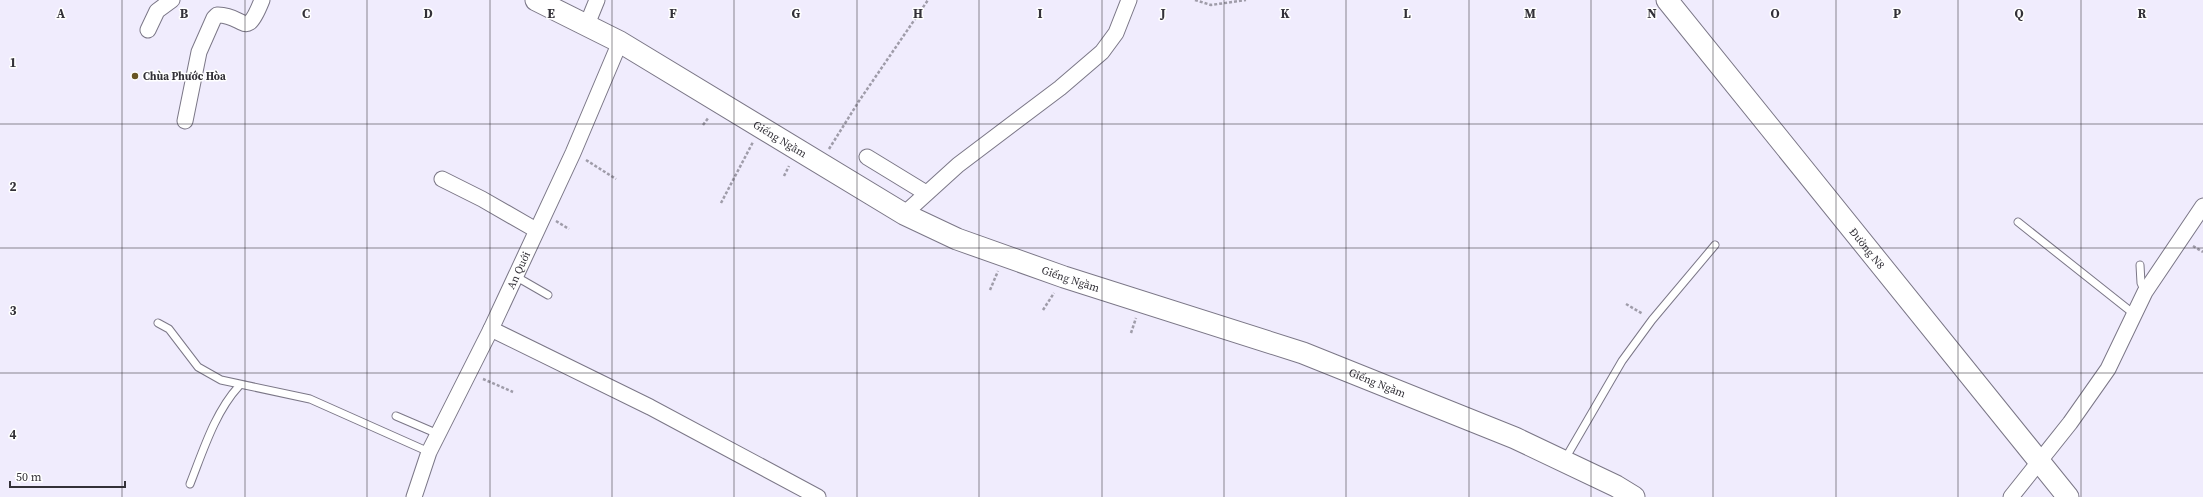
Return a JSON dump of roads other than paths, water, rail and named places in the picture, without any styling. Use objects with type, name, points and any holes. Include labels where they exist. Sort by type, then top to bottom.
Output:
[{"type":"street","points":[[148,30],[157,11],[172,0]]},
{"type":"street","points":[[185,121],[199,52],[214,18],[217,15],[222,14],[241,22],[250,23],[254,20],[262,0]]},
{"type":"street","name":"Giếng Ngầm","points":[[536,0],[620,42],[904,214],[957,239],[1064,277],[1303,353],[1515,438],[1616,486],[1634,497]]},
{"type":"street","points":[[586,26],[597,0]]},
{"type":"street","points":[[904,214],[958,165],[1060,88],[1102,52],[1116,33],[1129,0]]},
{"type":"street","name":"Đường N8","points":[[1667,0],[2068,497]]},
{"type":"street","name":"An Quới","points":[[414,497],[429,452],[491,329],[573,153],[620,42]]},
{"type":"street","points":[[867,157],[926,193]]},
{"type":"street","points":[[442,179],[482,199],[536,230]]},
{"type":"street","points":[[2011,497],[2070,423],[2108,369],[2145,292],[2203,206]]},
{"type":"street","points":[[491,329],[650,407],[818,497]]},
{"type":"lane","points":[[2018,222],[2134,314]]},
{"type":"lane","points":[[1564,461],[1622,362],[1652,320],[1715,245]]},
{"type":"lane","points":[[2140,265],[2141,282],[2145,292]]},
{"type":"lane","points":[[515,276],[548,295]]},
{"type":"lane","points":[[158,323],[169,329],[198,367],[221,380],[239,386],[310,399],[429,452]]},
{"type":"lane","points":[[190,484],[205,446],[224,405],[239,386]]},
{"type":"lane","points":[[396,416],[438,434]]},
{"type":"place","name":"Chùa Phước Hòa","points":[[135,76]]}]
